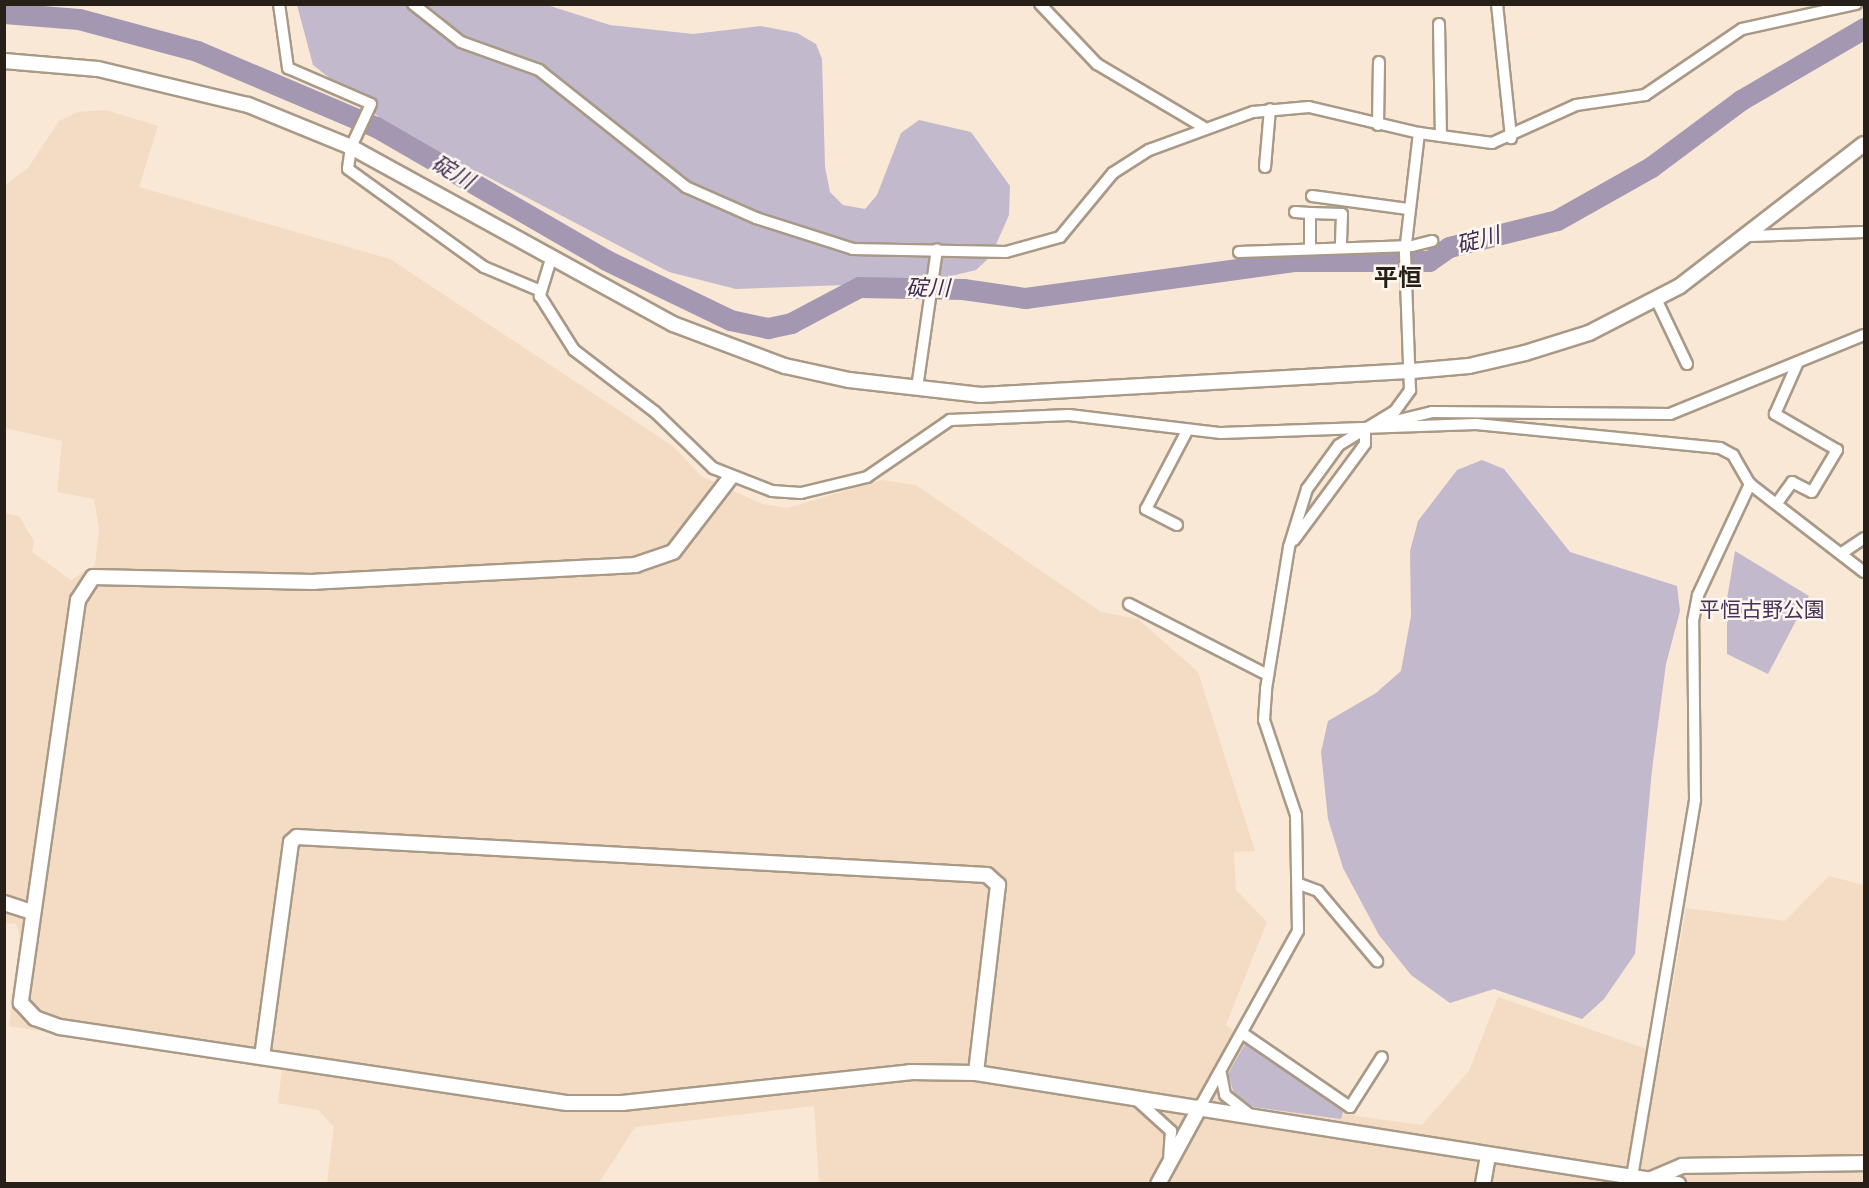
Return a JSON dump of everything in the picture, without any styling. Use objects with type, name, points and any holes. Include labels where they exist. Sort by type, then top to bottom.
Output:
[{"type":"street","points":[[279,4],[288,68],[371,104],[351,147],[348,169],[484,267],[540,291]]},
{"type":"street","points":[[413,4],[461,42],[539,70],[686,187],[835,246],[1006,252],[1060,237],[1113,173],[1149,150],[1203,127],[1269,109],[1309,107],[1419,134],[1492,143],[1511,138],[1576,105],[1645,95],[1742,29],[1856,4]]},
{"type":"street","points":[[1040,4],[1097,64],[1203,127]]},
{"type":"street","points":[[1497,4],[1511,138]]},
{"type":"street","points":[[1439,24],[1441,136]]},
{"type":"street","points":[[4,61],[98,69],[197,89],[351,147],[551,259],[674,324],[742,351],[849,381],[981,395],[1412,371],[1469,366],[1536,350],[1589,333],[1656,298],[1750,236],[1864,144]]},
{"type":"street","points":[[1378,125],[1379,62]]},
{"type":"street","points":[[1264,167],[1269,109]]},
{"type":"street","points":[[1161,1178],[1298,931],[1299,884],[1296,815],[1264,720],[1268,675],[1289,547],[1320,466],[1339,445],[1365,430],[1404,402],[1412,371],[1404,275],[1405,249],[1408,208],[1419,134]]},
{"type":"street","points":[[1312,195],[1408,208]]},
{"type":"street","points":[[1296,212],[1342,214],[1341,247]]},
{"type":"street","points":[[1310,213],[1311,247]]},
{"type":"street","points":[[1750,236],[1864,232]]},
{"type":"street","points":[[1239,252],[1311,247],[1405,249],[1432,241]]},
{"type":"street","points":[[917,388],[937,249]]},
{"type":"street","points":[[551,259],[540,291],[547,314],[574,350],[730,478],[787,494],[856,482],[950,420],[1069,416],[1187,431],[1350,425],[1365,430],[1436,422],[1704,446],[1733,455],[1750,484],[1864,572]]},
{"type":"street","points":[[1656,298],[1687,364]]},
{"type":"street","points":[[1365,430],[1432,412],[1670,414],[1864,335]]},
{"type":"street","points":[[1777,503],[1792,482],[1812,492],[1837,450],[1775,414],[1798,362]]},
{"type":"street","points":[[1289,547],[1365,444],[1365,430]]},
{"type":"street","points":[[1177,525],[1146,509],[1187,431]]},
{"type":"street","points":[[730,478],[673,552],[658,562],[303,582],[93,576],[78,600],[31,912],[21,1003],[35,1018],[60,1027],[567,1103],[622,1103],[910,1072],[976,1073],[1200,1107],[1488,1156],[1678,1184]]},
{"type":"street","points":[[1632,1177],[1695,800],[1693,621],[1702,585],[1750,484]]},
{"type":"street","points":[[1842,553],[1864,538]]},
{"type":"street","points":[[1129,604],[1268,675]]},
{"type":"street","points":[[262,1057],[291,842],[297,837],[987,875],[998,885],[976,1073]]},
{"type":"street","points":[[1299,884],[1318,891],[1377,961]]},
{"type":"street","points":[[4,903],[31,912]]},
{"type":"street","points":[[1242,1033],[1350,1107],[1382,1057]]},
{"type":"street","points":[[1222,1068],[1225,1095],[1252,1116]]},
{"type":"street","points":[[1130,1096],[1152,1110],[1171,1131],[1161,1178]]},
{"type":"street","points":[[1483,1184],[1488,1156]]},
{"type":"street","points":[[1649,1180],[1683,1166],[1864,1163]]},
{"type":"shaded area","points":[[106,110],[158,126],[139,187],[390,259],[674,447],[701,476],[762,504],[787,508],[882,480],[916,485],[1101,612],[1138,619],[1198,672],[1255,851],[1234,852],[1236,890],[1267,922],[1226,1025],[1356,1116],[1422,1125],[1469,1071],[1498,997],[1661,1054],[1686,908],[1785,921],[1829,876],[1864,885],[1864,1183],[819,1183],[814,1106],[635,1127],[599,1183],[327,1183],[334,1127],[318,1110],[278,1103],[282,1069],[9,1026],[20,937],[16,924],[4,923],[4,513],[19,516],[34,541],[32,552],[71,580],[95,565],[99,528],[94,499],[57,492],[62,441],[5,428],[5,185],[28,168],[59,121],[78,112]]},
{"type":"green space","points":[[297,5],[547,5],[610,25],[693,34],[761,26],[797,33],[816,44],[822,59],[825,167],[830,192],[843,205],[865,209],[877,195],[901,133],[919,120],[971,132],[1010,186],[1009,215],[991,256],[976,270],[927,282],[736,289],[669,272],[484,175],[412,143],[313,65]]},
{"type":"green space","points":[[1482,460],[1504,469],[1570,552],[1677,586],[1680,611],[1666,664],[1652,770],[1635,954],[1604,999],[1582,1019],[1494,989],[1450,1003],[1411,975],[1379,935],[1343,868],[1328,819],[1321,752],[1328,721],[1376,693],[1401,671],[1411,616],[1410,551],[1418,521],[1457,470]]},
{"type":"green space","name":"平恒古野公園","points":[[1735,551],[1809,596],[1768,674],[1727,654],[1727,599]]},
{"type":"green space","points":[[1246,1042],[1344,1108],[1341,1119],[1254,1107],[1235,1097],[1228,1074]]},
{"type":"waterway","name":"碇川","points":[[4,13],[79,19],[197,51],[376,127],[606,260],[730,320],[768,328],[791,323],[859,287],[963,289],[1025,298],[1295,261],[1429,261],[1449,247],[1557,220],[1651,167],[1741,100],[1864,28]]},
{"type":"district","name":"平恒","points":[[1398,278]]}]
